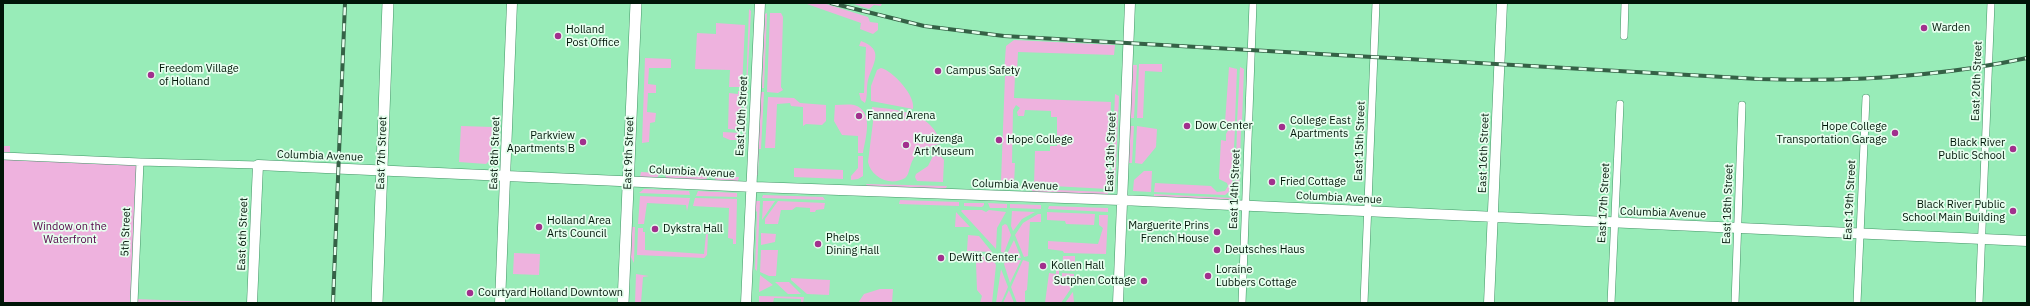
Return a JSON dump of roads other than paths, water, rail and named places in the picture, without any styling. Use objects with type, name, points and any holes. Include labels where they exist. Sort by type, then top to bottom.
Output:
[{"type":"main road","name":"East 7th Street","points":[[377,303],[388,3]]},
{"type":"main road","name":"East 9th Street","points":[[623,303],[636,3]]},
{"type":"street","name":"East 8th Street","points":[[500,303],[512,3]]},
{"type":"street","name":"East 10th Street","points":[[746,303],[760,3]]},
{"type":"street","name":"East 13th Street","points":[[1118,303],[1130,3]]},
{"type":"street","name":"East 14th Street","points":[[1242,303],[1254,3]]},
{"type":"street","name":"East 15th Street","points":[[1364,303],[1376,3]]},
{"type":"street","name":"East 16th Street","points":[[1489,303],[1502,3]]},
{"type":"street","points":[[1624,36],[1625,3]]},
{"type":"street","name":"East 20th Street","points":[[1979,303],[1991,3]]},
{"type":"street","name":"East 19th Street","points":[[1856,303],[1866,98]]},
{"type":"street","name":"East 17th Street","points":[[1611,303],[1620,104]]},
{"type":"street","name":"East 18th Street","points":[[1735,303],[1739,228],[1742,105]]},
{"type":"street","name":"Columbia Avenue","points":[[6,156],[506,175],[751,187],[1121,200],[1614,224],[2027,241]]},
{"type":"street","name":"5th Street","points":[[134,303],[140,162]]},
{"type":"street","name":"East 6th Street","points":[[252,303],[258,165]]},
{"type":"railway","points":[[333,303],[345,3]]},
{"type":"railway","points":[[831,3],[924,26],[1004,36],[1759,79],[1826,80],[1894,77],[1961,70],[2027,58]]},
{"type":"place","name":"Warden","points":[[1924,28]]},
{"type":"place","name":"Holland Post Office","points":[[558,36]]},
{"type":"place","name":"Campus Safety","points":[[938,71]]},
{"type":"place","name":"Freedom Village of Holland","points":[[151,75]]},
{"type":"place","name":"Fanned Arena","points":[[859,116]]},
{"type":"place","name":"Dow Center","points":[[1187,126]]},
{"type":"place","name":"College East Apartments","points":[[1282,127]]},
{"type":"place","name":"Hope College Transportation Garage","points":[[1895,133]]},
{"type":"place","name":"Hope College","points":[[999,140]]},
{"type":"place","name":"Parkview Apartments B","points":[[583,142]]},
{"type":"place","name":"Kruizenga Art Museum","points":[[906,145]]},
{"type":"place","name":"Black River Public School","points":[[2013,149]]},
{"type":"place","name":"Fried Cottage","points":[[1272,182]]},
{"type":"place","name":"Black River Public School Main Building","points":[[2013,211]]},
{"type":"place","name":"Holland Area Arts Council","points":[[539,227]]},
{"type":"place","name":"Dykstra Hall","points":[[655,229]]},
{"type":"place","name":"Marguerite Prins French House","points":[[1217,232]]},
{"type":"place","name":"Phelps Dining Hall","points":[[818,244]]},
{"type":"place","name":"Deutsches Haus","points":[[1217,250]]},
{"type":"place","name":"DeWitt Center","points":[[941,258]]},
{"type":"place","name":"Kollen Hall","points":[[1043,266]]},
{"type":"place","name":"Loraine Lubbers Cottage","points":[[1208,276]]},
{"type":"place","name":"Sutphen Cottage","points":[[1144,281]]},
{"type":"place","name":"Courtyard Holland Downtown","points":[[470,293]]},
{"type":"park label","name":"Window on the Waterfront","points":[[70,233]]}]
